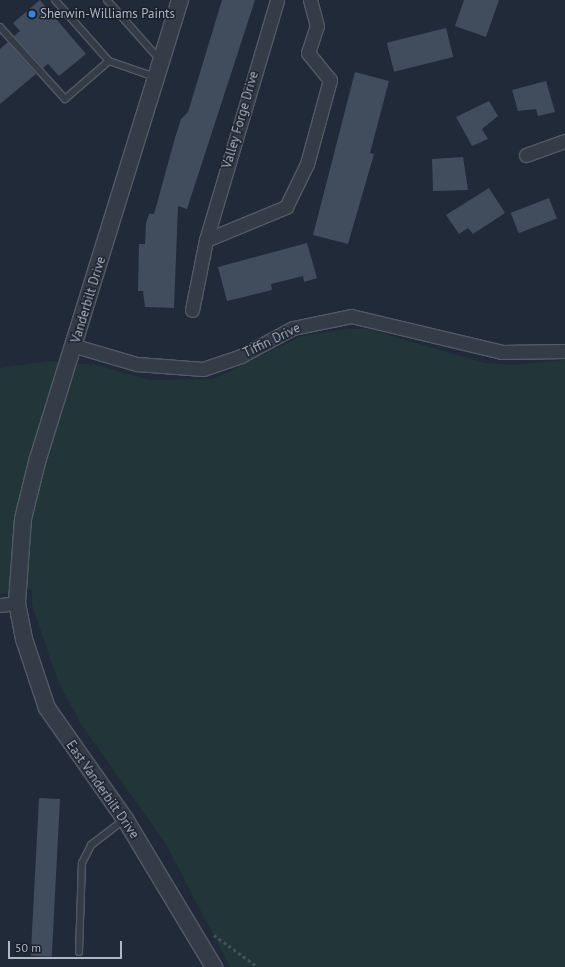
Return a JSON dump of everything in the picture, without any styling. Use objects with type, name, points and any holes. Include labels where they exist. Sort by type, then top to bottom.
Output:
[{"type":"street","name":"Vanderbilt Drive","points":[[17,602],[22,519],[38,458],[75,346],[160,60],[180,0]]},
{"type":"street","name":"Valley Forge Drive","points":[[192,310],[206,240],[277,0]]},
{"type":"street","points":[[206,240],[286,207],[307,164],[330,80],[308,53],[317,26],[310,0]]},
{"type":"street","points":[[526,155],[565,142]]},
{"type":"street","name":"Tiffin Drive","points":[[75,346],[137,364],[203,369],[241,356],[293,328],[351,316],[502,352],[565,351]]},
{"type":"street","points":[[0,605],[17,602]]},
{"type":"street","name":"East Vanderbilt Drive","points":[[17,602],[24,639],[47,708],[125,819],[214,967]]},
{"type":"lane","points":[[55,0],[109,61],[155,77]]},
{"type":"lane","points":[[107,0],[160,60]]},
{"type":"lane","points":[[0,27],[65,99],[109,61]]},
{"type":"lane","points":[[79,952],[82,863],[91,845],[125,819]]},
{"type":"path","points":[[209,931],[258,967]]},
{"type":"green space","points":[[347,329],[368,329],[485,363],[515,365],[565,360],[565,967],[230,967],[166,844],[81,724],[58,681],[32,605],[32,589],[0,594],[0,368],[49,361],[96,365],[150,380],[213,379],[302,336]]},
{"type":"building","points":[[40,0],[86,54],[59,76],[48,64],[43,68],[14,36],[20,31],[13,23]]},
{"type":"building","points":[[222,0],[255,0],[187,209],[178,206],[174,308],[145,307],[143,291],[138,291],[139,244],[145,244],[146,223],[149,214],[154,214],[181,119],[188,112]]},
{"type":"building","points":[[464,0],[499,0],[486,37],[455,26]]},
{"type":"building","points":[[446,28],[453,57],[394,72],[387,43]]},
{"type":"building","points":[[8,42],[36,74],[0,104],[0,49]]},
{"type":"building","points":[[355,72],[389,81],[370,153],[374,154],[348,244],[313,235]]},
{"type":"building","points":[[546,81],[555,112],[538,116],[536,109],[518,111],[512,90]]},
{"type":"building","points":[[489,101],[498,116],[482,129],[488,139],[472,146],[456,117]]},
{"type":"building","points":[[463,157],[468,190],[433,191],[432,159]]},
{"type":"building","points":[[489,188],[505,213],[473,234],[468,228],[459,234],[446,215]]},
{"type":"building","points":[[549,198],[557,219],[519,233],[511,213]]},
{"type":"building","points":[[307,243],[317,278],[304,282],[303,276],[271,284],[272,290],[227,301],[218,267]]},
{"type":"building","points":[[39,798],[60,799],[52,957],[31,956]]},
{"type":"place","name":"Sherwin-Williams Paints","points":[[32,14]]}]
